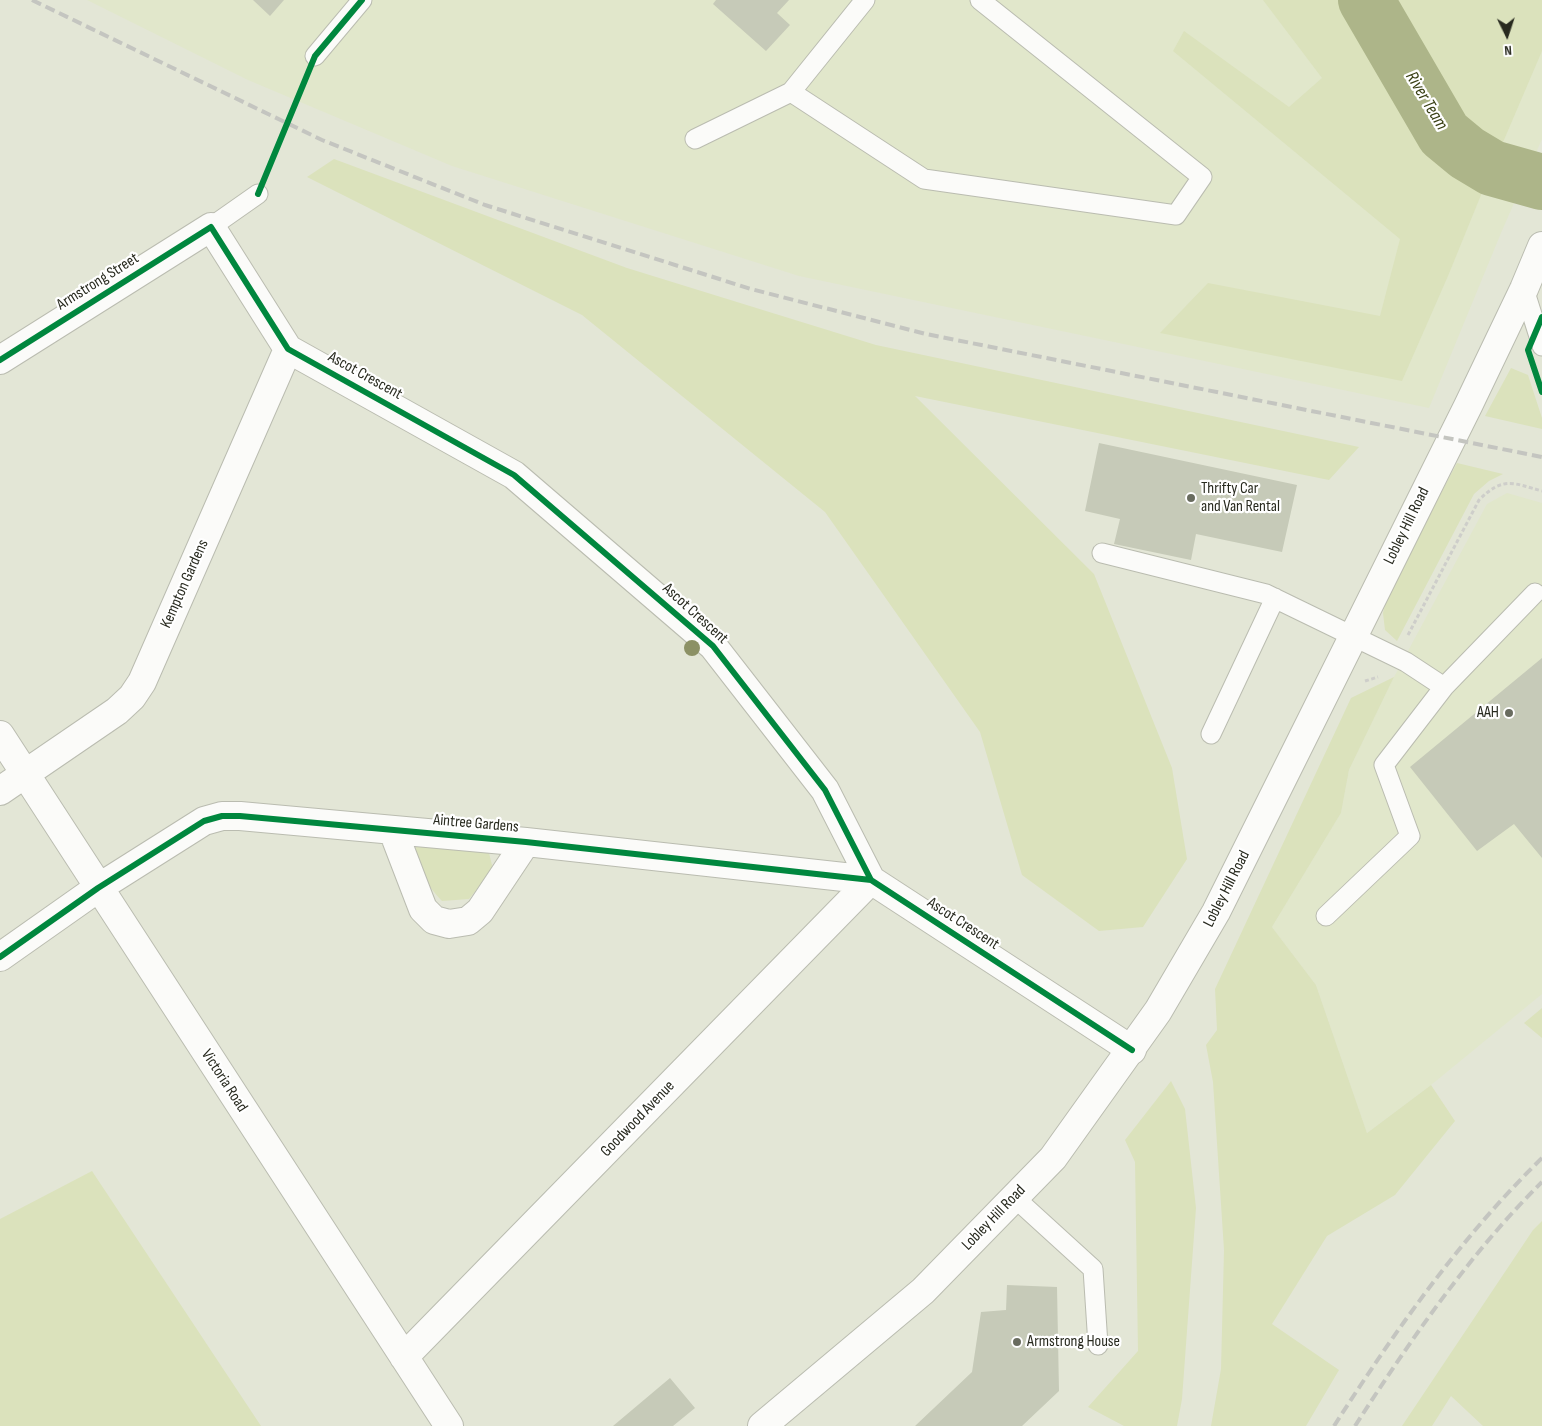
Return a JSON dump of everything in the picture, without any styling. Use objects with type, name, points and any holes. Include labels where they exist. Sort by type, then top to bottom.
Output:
[{"type":"street","name":"Ascot Crescent","points":[[211,227],[288,349],[514,475],[713,646],[825,790],[871,880],[1132,1050]]},
{"type":"street","name":"Armstrong Street","points":[[0,360],[211,227]]},
{"type":"street","name":"Lobley Hill Road","points":[[762,1426],[923,1291],[1015,1198],[1053,1158],[1158,1012],[1216,912],[1472,398],[1524,289],[1542,246]]},
{"type":"street","name":"Kempton Gardens","points":[[0,791],[117,711],[132,698],[142,682],[288,349]]},
{"type":"street","name":"Victoria Road","points":[[0,735],[449,1426]]},
{"type":"street","name":"Aintree Gardens","points":[[0,957],[98,888],[204,821],[222,816],[240,816],[526,842],[871,880]]},
{"type":"street","points":[[393,831],[423,909],[434,920],[449,924],[468,921],[480,911],[526,842]]},
{"type":"street","name":"Goodwood Avenue","points":[[404,1357],[871,880]]},
{"type":"lane","points":[[315,56],[362,0]]},
{"type":"lane","points":[[695,139],[791,92],[865,0]]},
{"type":"lane","points":[[791,92],[924,179],[1176,214],[1202,176],[980,0]]},
{"type":"lane","name":"Armstrong Street","points":[[211,227],[258,194]]},
{"type":"lane","points":[[1524,289],[1542,346]]},
{"type":"lane","points":[[1102,554],[1266,594],[1396,657],[1444,687]]},
{"type":"lane","points":[[1326,916],[1410,836],[1384,765],[1444,687],[1535,593]]},
{"type":"lane","points":[[1211,734],[1275,598]]},
{"type":"lane","points":[[1015,1198],[1093,1269],[1098,1345]]},
{"type":"path","points":[[1325,692],[1386,674],[1479,500],[1489,490],[1499,484],[1512,483],[1542,490]]},
{"type":"shaded area","points":[[87,0],[1542,0],[1542,139],[1429,408],[799,276],[452,166],[248,80]]},
{"type":"shaded area","points":[[1263,0],[1542,0],[1542,51],[1402,381],[1160,333],[1208,283],[1380,316],[1400,239],[1173,51],[1184,31],[1289,107],[1322,78]]},
{"type":"shaded area","points":[[334,159],[627,268],[876,345],[1359,447],[1329,480],[915,396],[1094,574],[1172,768],[1187,859],[1143,927],[1099,931],[1022,875],[980,732],[825,512],[582,315],[307,177]]},
{"type":"shaded area","points":[[1511,368],[1528,375],[1542,418],[1542,429],[1485,416]]},
{"type":"shaded area","points":[[1457,463],[1503,474],[1489,481],[1474,494],[1397,641],[1385,630],[1383,613],[1388,592]]},
{"type":"shaded area","points":[[1507,493],[1542,503],[1542,994],[1431,1085],[1367,1133],[1316,985],[1272,927],[1341,813],[1349,770],[1394,677],[1487,504]]},
{"type":"shaded area","points":[[1394,677],[1349,770],[1341,813],[1272,927],[1316,985],[1367,1133],[1431,1085],[1455,1121],[1395,1195],[1327,1236],[1272,1324],[1339,1370],[1306,1426],[1211,1426],[1221,1369],[1224,1250],[1213,1082],[1206,1045],[1217,1030],[1215,989],[1351,698]]},
{"type":"shaded area","points":[[416,844],[488,849],[493,869],[469,899],[442,901],[422,875],[417,861]]},
{"type":"shaded area","points":[[1542,1008],[1542,1038],[1524,1023]]},
{"type":"shaded area","points":[[1171,1081],[1185,1109],[1196,1208],[1182,1399],[1177,1426],[1124,1426],[1088,1407],[1138,1351],[1135,1162],[1125,1140]]},
{"type":"shaded area","points":[[92,1171],[261,1426],[0,1426],[0,1219]]},
{"type":"shaded area","points":[[1542,1221],[1542,1426],[1483,1426],[1451,1396],[1432,1426],[1402,1426],[1533,1230]]},
{"type":"building","points":[[253,0],[284,0],[270,16]]},
{"type":"building","points":[[716,0],[789,0],[777,13],[790,25],[766,51],[713,4]]},
{"type":"building","name":"Thrifty Car and Van Rental","points":[[1099,443],[1297,485],[1282,552],[1196,534],[1191,560],[1114,544],[1120,519],[1085,511]]},
{"type":"building","name":"AAH","points":[[1542,658],[1542,858],[1514,824],[1477,851],[1410,767]]},
{"type":"building","name":"Armstrong House","points":[[1007,1285],[1057,1287],[1059,1391],[1022,1426],[915,1426],[972,1372],[981,1312],[1006,1310]]},
{"type":"building","points":[[670,1378],[695,1408],[673,1426],[613,1426]]},
{"type":"waterway","name":"River Team","points":[[1366,0],[1444,134],[1467,153],[1492,168],[1542,182]]},
{"type":"railway","points":[[32,0],[322,140],[485,205],[751,289],[926,334],[1542,457]]},
{"type":"railway","points":[[1334,1426],[1430,1286],[1484,1220],[1542,1158]]},
{"type":"railway","points":[[1355,1426],[1397,1362],[1442,1299],[1490,1238],[1542,1182]]},
{"type":"cycle path","points":[[258,194],[315,56],[362,0]]},
{"type":"cycle path","points":[[0,360],[211,227],[288,349],[514,475],[713,646],[825,790],[871,880],[1132,1050]]},
{"type":"cycle path","points":[[1542,317],[1528,350],[1542,392]]},
{"type":"cycle path","points":[[0,957],[98,888],[204,821],[222,816],[240,816],[526,842],[871,880]]},
{"type":"place","name":"Thrifty Car and Van Rental","points":[[1191,498]]},
{"type":"place","name":"AAH","points":[[1509,713]]},
{"type":"place","name":"Armstrong House","points":[[1017,1342]]}]
